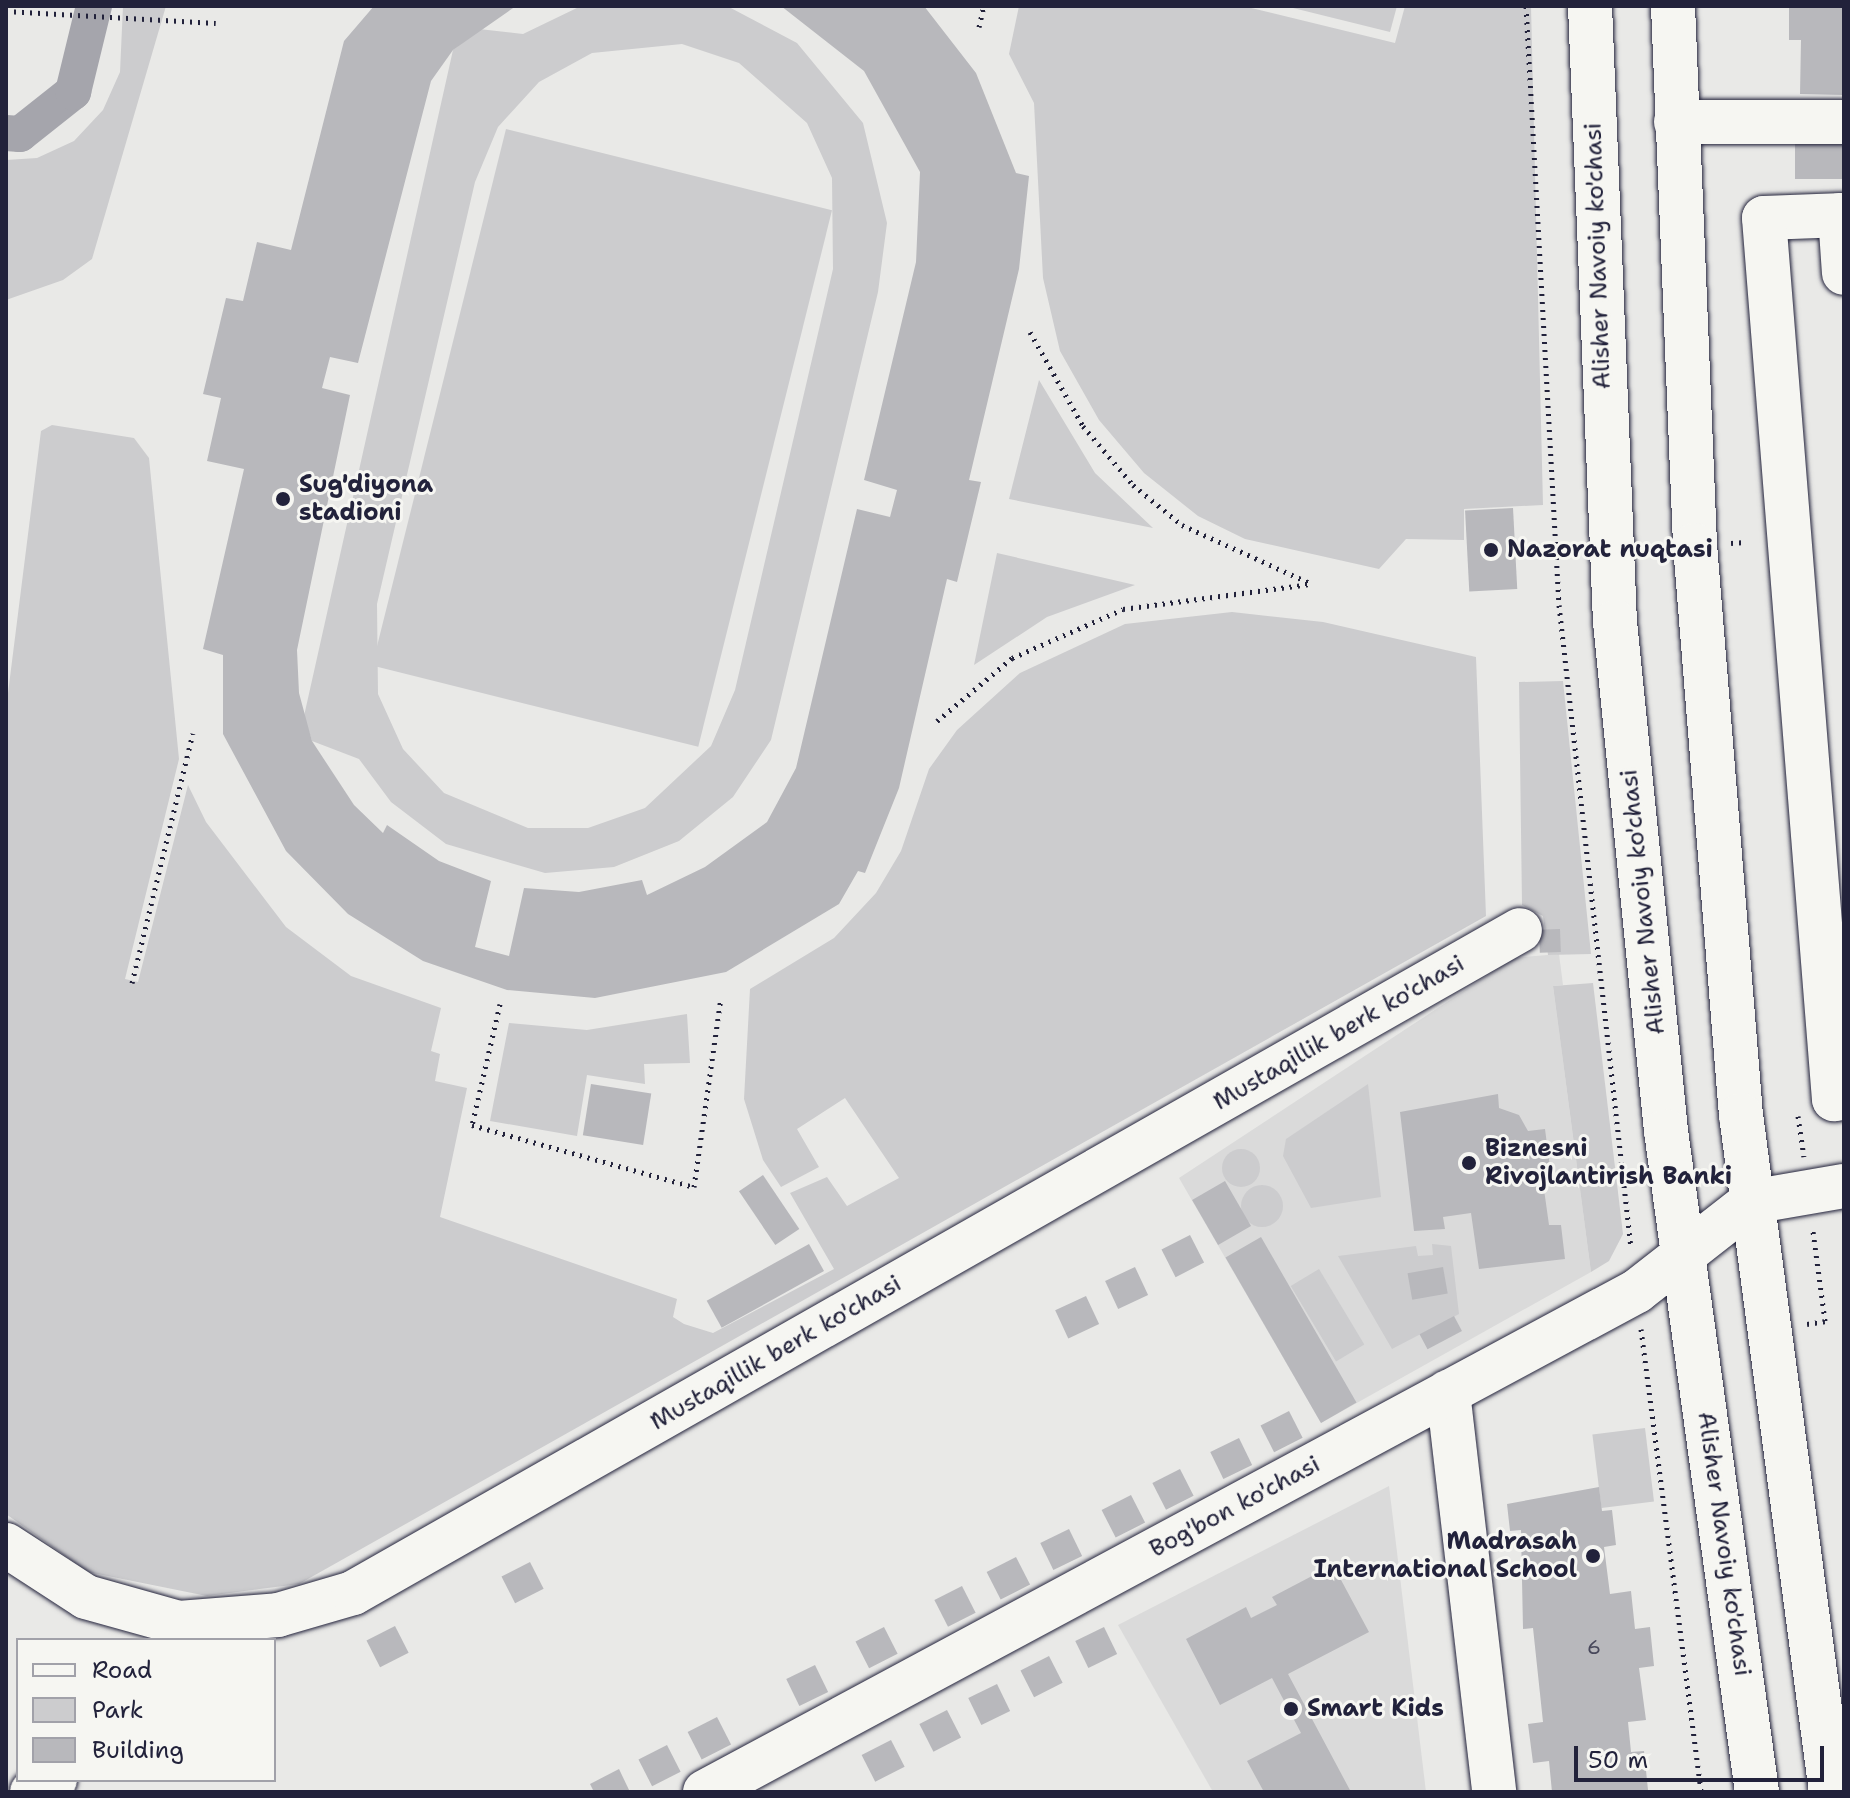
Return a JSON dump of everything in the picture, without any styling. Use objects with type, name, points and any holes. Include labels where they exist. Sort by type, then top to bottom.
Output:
[{"type":"main road","name":"Alisher Navoiy ko'chasi","points":[[1590,6],[1608,548],[1684,1249],[1757,1792]]},
{"type":"main road","points":[[1673,6],[1695,545],[1751,1202],[1831,1792]]},
{"type":"main road","points":[[1676,122],[1844,122]]},
{"type":"main road","points":[[1844,273],[1842,215],[1764,218],[1834,1099],[1844,1098]]},
{"type":"main road","name":"Mustaqillik berk ko'chasi","points":[[6,1545],[86,1597],[179,1623],[278,1615],[353,1593],[1520,930]]},
{"type":"main road","points":[[1751,1202],[1844,1186]]},
{"type":"main road","name":"Bog'bon ko'chasi","points":[[705,1792],[1637,1291],[1684,1249],[1751,1202]]},
{"type":"main road","points":[[1448,1392],[1494,1792]]},
{"type":"main road","points":[[32,1792],[51,1782]]},
{"type":"path","points":[[979,27],[984,6]]},
{"type":"path","points":[[1526,6],[1559,605],[1637,1291],[1701,1792]]},
{"type":"path","points":[[6,11],[216,23]]},
{"type":"path","points":[[937,721],[1012,658],[1123,609],[1311,584],[1182,525],[1133,485],[1083,426],[1030,332]]},
{"type":"path","points":[[132,983],[193,733]]},
{"type":"path","points":[[500,1004],[472,1125],[694,1187],[721,998]]},
{"type":"shaded area","points":[[1559,954],[1563,985],[1553,986],[1591,1272],[1321,1423],[1179,1178],[1514,958]]},
{"type":"shaded area","name":"Smart Kids","points":[[1389,1486],[1426,1792],[1213,1792],[1118,1625]]},
{"type":"green space","points":[[123,6],[166,6],[92,259],[63,280],[6,300],[6,160],[37,158],[74,141],[103,110],[120,72]]},
{"type":"green space","points":[[581,6],[727,6],[797,43],[863,123],[887,223],[878,292],[771,740],[733,797],[679,841],[614,867],[545,873],[446,844],[391,802],[359,759],[312,741],[304,716],[453,50],[479,29],[523,34]],"holes":[[[682,44],[739,63],[807,123],[832,178],[833,269],[735,690],[711,746],[645,808],[588,828],[528,828],[444,793],[403,749],[378,694],[377,604],[475,182],[498,127],[539,82],[592,53]]]},
{"type":"green space","points":[[1019,6],[1243,6],[1395,43],[1405,6],[1531,6],[1543,505],[1464,509],[1464,540],[1406,539],[1379,569],[1245,539],[1198,516],[1144,473],[1099,420],[1060,351],[1043,278],[1034,103],[1009,54]]},
{"type":"green space","points":[[1285,6],[1397,6],[1390,32]]},
{"type":"green space","points":[[506,129],[832,210],[698,747],[372,666]]},
{"type":"green space","points":[[1039,380],[1095,473],[1153,528],[1009,499]]},
{"type":"green space","points":[[52,425],[134,438],[149,458],[179,759],[125,979],[138,982],[188,785],[206,822],[286,927],[351,976],[441,1008],[431,1051],[440,1054],[435,1081],[467,1088],[440,1217],[677,1299],[673,1317],[684,1324],[713,1333],[834,1269],[790,1193],[827,1177],[847,1206],[899,1178],[845,1098],[797,1129],[819,1167],[781,1187],[763,1160],[744,1099],[750,989],[834,938],[876,893],[901,851],[929,769],[957,730],[1020,673],[1125,624],[1232,612],[1323,622],[1476,657],[1486,916],[299,1584],[207,1596],[88,1572],[6,1514],[6,709],[41,431]]},
{"type":"green space","points":[[997,553],[1135,585],[1047,617],[974,665]]},
{"type":"green space","points":[[1563,681],[1591,954],[1548,955],[1543,916],[1522,905],[1519,682]]},
{"type":"green space","points":[[1593,983],[1623,1234],[1609,1261],[1591,1272],[1553,986]]},
{"type":"green space","points":[[687,1014],[690,1063],[644,1064],[645,1084],[587,1075],[577,1136],[490,1121],[509,1023],[587,1030]]},
{"type":"green space","points":[[1368,1084],[1381,1197],[1311,1208],[1283,1156],[1286,1139]]},
{"type":"green space","points":[[1241,1149],[1255,1154],[1260,1168],[1255,1182],[1241,1187],[1227,1182],[1222,1168],[1227,1154]]},
{"type":"green space","points":[[1262,1185],[1277,1191],[1283,1206],[1277,1221],[1262,1227],[1247,1221],[1241,1206],[1247,1191]]},
{"type":"green space","points":[[1432,1244],[1451,1246],[1459,1314],[1392,1349],[1338,1256],[1416,1246],[1418,1256],[1433,1255]]},
{"type":"green space","points":[[1319,1269],[1364,1344],[1336,1361],[1291,1286]]},
{"type":"green space","points":[[1645,1428],[1654,1501],[1601,1508],[1592,1434]]},
{"type":"building","name":"Sug'diyona stadioni","points":[[374,6],[516,6],[453,50],[431,81],[358,363],[330,357],[322,388],[350,395],[297,650],[299,693],[312,741],[354,805],[383,833],[387,825],[439,861],[491,881],[475,947],[509,956],[524,888],[579,892],[642,880],[647,895],[705,867],[767,822],[796,768],[857,509],[890,517],[897,490],[864,480],[916,262],[920,172],[864,71],[781,6],[924,6],[976,73],[1016,173],[1029,176],[1019,269],[969,480],[981,482],[957,582],[947,579],[899,788],[865,873],[858,871],[839,904],[726,972],[595,998],[507,990],[423,961],[348,914],[286,851],[223,734],[223,655],[203,649],[244,469],[207,461],[221,398],[203,394],[226,298],[243,301],[257,242],[291,250],[344,41]]},
{"type":"building","points":[[1789,6],[1844,6],[1844,95],[1800,94],[1801,40],[1789,40]]},
{"type":"building","points":[[1795,144],[1844,144],[1844,179],[1795,179]]},
{"type":"building","name":"Nazorat nuqtasi","points":[[1513,508],[1517,589],[1469,591],[1465,511]]},
{"type":"building","points":[[1560,929],[1561,952],[1540,953],[1539,930]]},
{"type":"building","points":[[591,1084],[651,1094],[643,1145],[583,1135]]},
{"type":"building","points":[[1498,1094],[1499,1108],[1519,1115],[1528,1131],[1545,1129],[1550,1167],[1541,1168],[1549,1225],[1561,1225],[1565,1259],[1479,1269],[1471,1213],[1443,1217],[1445,1229],[1414,1231],[1400,1112]]},
{"type":"building","points":[[763,1175],[799,1229],[775,1245],[739,1191]]},
{"type":"building","points":[[1225,1181],[1251,1226],[1218,1245],[1192,1200]]},
{"type":"building","points":[[1190,1235],[1204,1263],[1176,1277],[1161,1250]]},
{"type":"building","points":[[1261,1237],[1356,1402],[1321,1423],[1225,1258]]},
{"type":"building","points":[[809,1244],[824,1271],[722,1328],[707,1301]]},
{"type":"building","points":[[1135,1267],[1148,1295],[1118,1309],[1105,1281]]},
{"type":"building","points":[[1443,1267],[1448,1294],[1412,1300],[1408,1273]]},
{"type":"building","points":[[1086,1296],[1099,1324],[1068,1338],[1055,1310]]},
{"type":"building","points":[[1454,1316],[1462,1331],[1428,1349],[1420,1334]]},
{"type":"building","points":[[1289,1411],[1303,1438],[1274,1452],[1260,1426]]},
{"type":"building","points":[[1239,1438],[1252,1465],[1223,1479],[1210,1452]]},
{"type":"building","points":[[1180,1469],[1194,1496],[1166,1510],[1152,1483]]},
{"type":"building","points":[[1599,1487],[1602,1511],[1612,1510],[1616,1545],[1604,1547],[1610,1594],[1631,1591],[1635,1629],[1650,1627],[1654,1666],[1639,1668],[1646,1720],[1628,1722],[1631,1752],[1644,1751],[1648,1790],[1552,1792],[1549,1761],[1533,1763],[1528,1724],[1543,1722],[1533,1628],[1523,1629],[1521,1530],[1510,1531],[1507,1504]]},
{"type":"building","points":[[1131,1495],[1145,1523],[1116,1538],[1102,1510]]},
{"type":"building","points":[[1069,1529],[1082,1556],[1053,1570],[1040,1543]]},
{"type":"building","points":[[1016,1557],[1030,1585],[1001,1600],[987,1572]]},
{"type":"building","points":[[530,1562],[544,1589],[515,1603],[501,1577]]},
{"type":"building","points":[[1333,1565],[1369,1632],[1288,1674],[1351,1792],[1264,1792],[1247,1761],[1301,1733],[1272,1678],[1220,1705],[1186,1639],[1246,1607],[1251,1618],[1277,1605],[1272,1597]]},
{"type":"building","points":[[962,1586],[976,1613],[948,1627],[934,1600]]},
{"type":"building","points":[[395,1626],[409,1653],[380,1667],[366,1641]]},
{"type":"building","points":[[884,1627],[898,1654],[869,1668],[855,1642]]},
{"type":"building","points":[[1104,1627],[1117,1654],[1088,1668],[1075,1641]]},
{"type":"building","points":[[1049,1656],[1063,1683],[1034,1697],[1020,1671]]},
{"type":"building","points":[[815,1665],[828,1692],[799,1706],[786,1679]]},
{"type":"building","points":[[997,1684],[1010,1711],[981,1725],[968,1698]]},
{"type":"building","points":[[947,1710],[961,1738],[933,1752],[919,1724]]},
{"type":"building","points":[[717,1717],[731,1745],[702,1760],[688,1732]]},
{"type":"building","points":[[891,1740],[905,1767],[875,1782],[862,1755]]},
{"type":"building","points":[[667,1745],[681,1772],[652,1786],[638,1760]]},
{"type":"building","points":[[619,1769],[630,1792],[594,1792],[590,1784]]},
{"type":"waterway","points":[[6,133],[20,134],[73,92],[94,6]]},
{"type":"place","name":"Sug'diyona stadioni","points":[[283,499]]},
{"type":"place","name":"Nazorat nuqtasi","points":[[1491,550]]},
{"type":"place","name":"Biznesni Rivojlantirish Banki","points":[[1469,1163]]},
{"type":"place","name":"Madrasah International School","points":[[1593,1556]]},
{"type":"place","name":"Smart Kids","points":[[1291,1709]]}]
